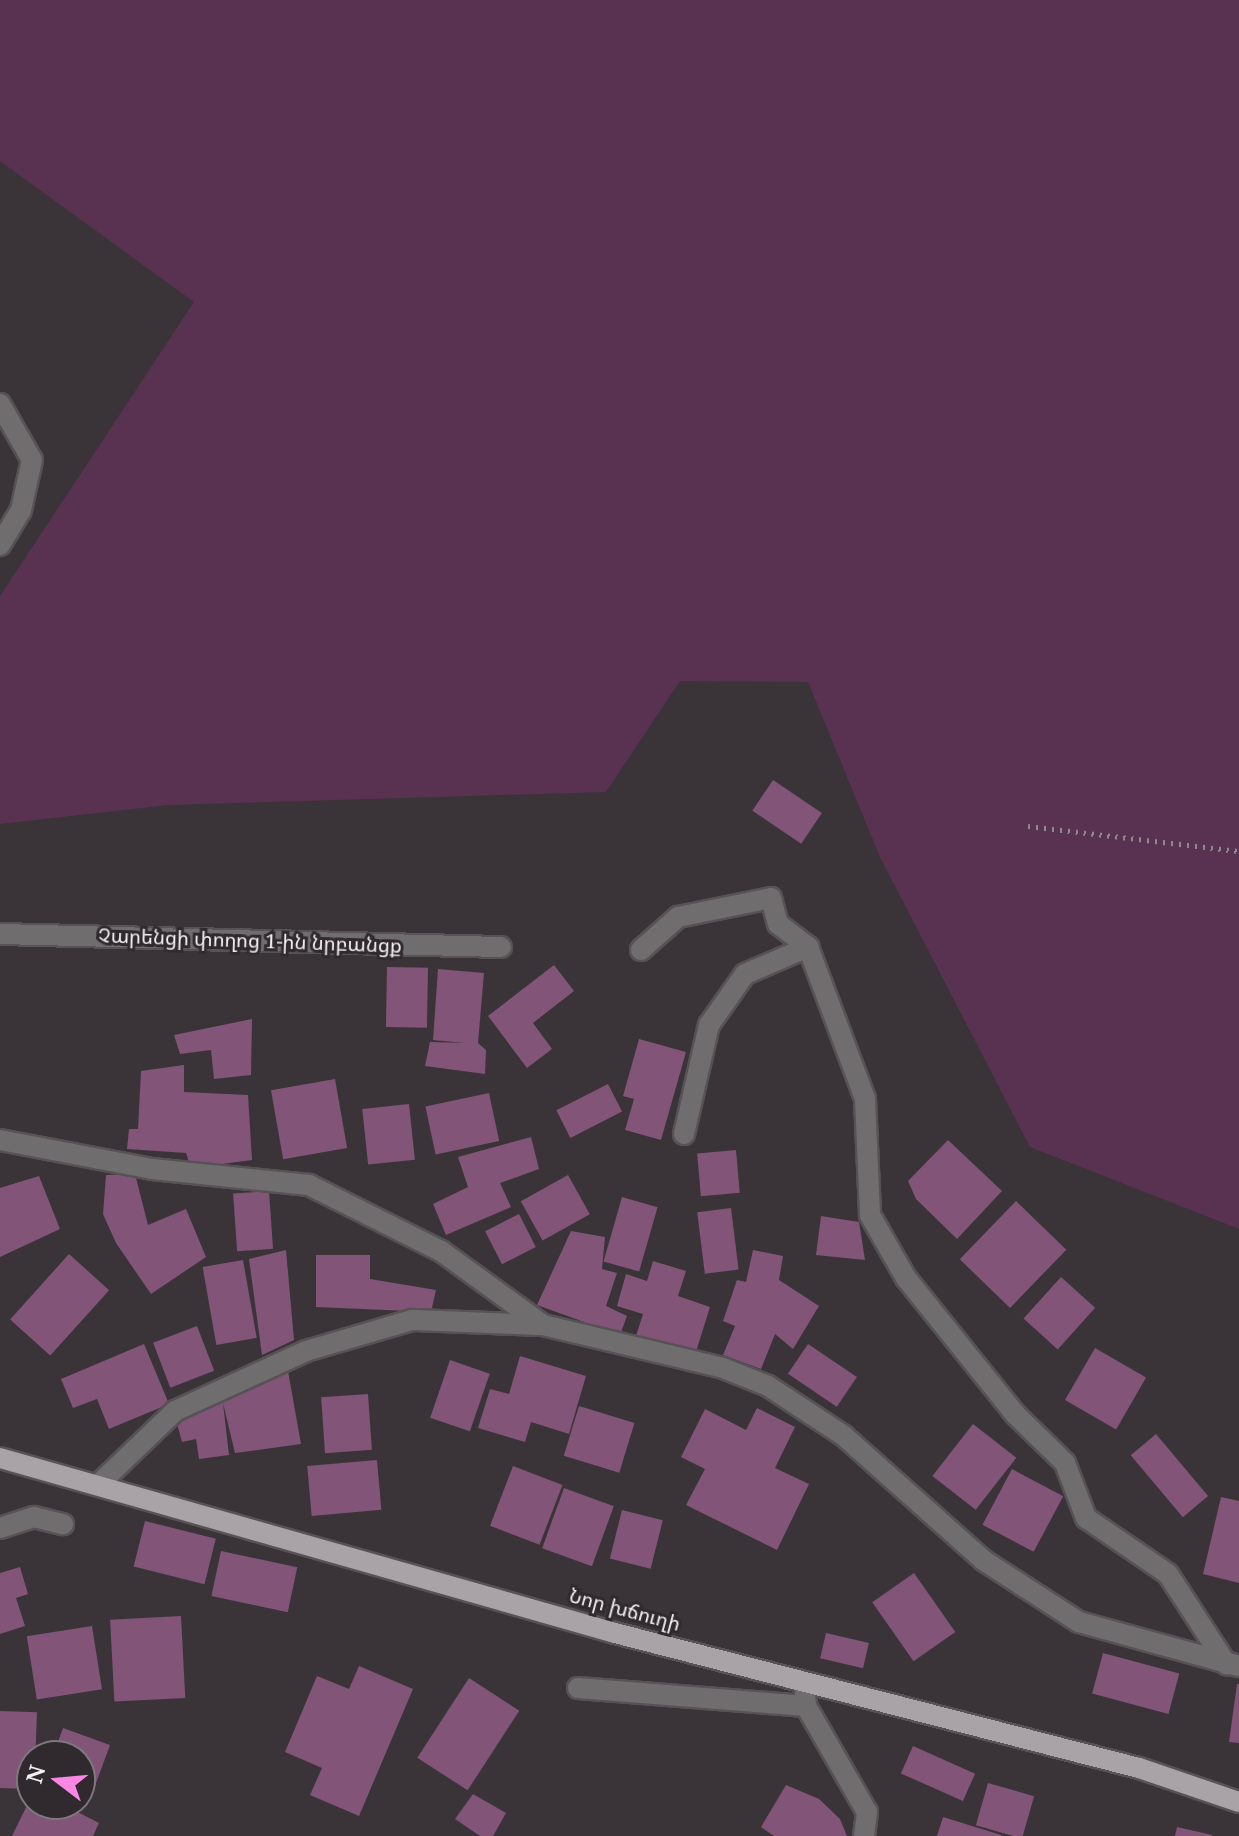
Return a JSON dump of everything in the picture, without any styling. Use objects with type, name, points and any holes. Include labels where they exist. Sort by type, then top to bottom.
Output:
[{"type":"main road","name":"Նոր խճուղի","points":[[0,1458],[100,1483],[615,1633],[1139,1768],[1239,1802]]},
{"type":"street","points":[[0,404],[32,460],[21,510],[0,545]]},
{"type":"street","points":[[641,950],[678,917],[771,898],[778,924],[808,947],[865,1099],[870,1215],[906,1278],[1015,1414],[1065,1463],[1086,1518],[1168,1574],[1233,1666]]},
{"type":"street","name":"Չարենցի փողոց 1-ին նրբանցք","points":[[0,934],[501,947]]},
{"type":"street","points":[[684,1134],[709,1025],[745,974],[808,947]]},
{"type":"street","points":[[0,1140],[152,1169],[309,1185],[441,1251],[543,1325]]},
{"type":"street","points":[[100,1483],[175,1411],[306,1351],[412,1320],[543,1325],[723,1368],[768,1386],[844,1436],[983,1560],[1079,1622],[1233,1666]]},
{"type":"street","points":[[0,1528],[34,1517],[63,1524]]},
{"type":"street","points":[[804,1681],[806,1706],[867,1812],[864,1836]]},
{"type":"street","points":[[578,1688],[806,1706]]},
{"type":"path","points":[[1028,826],[1239,851]]},
{"type":"shaded area","points":[[0,0],[1239,0],[1239,1229],[1030,1147],[880,857],[808,682],[680,681],[606,792],[168,805],[0,824],[0,596],[194,302],[0,161]]},
{"type":"building","points":[[773,780],[822,813],[801,844],[752,811]]},
{"type":"building","points":[[554,965],[574,991],[533,1023],[552,1049],[527,1068],[488,1016]]},
{"type":"building","points":[[387,967],[428,968],[427,1028],[386,1027]]},
{"type":"building","points":[[438,969],[484,973],[478,1043],[486,1050],[485,1074],[425,1066],[430,1042],[464,1043],[433,1040]]},
{"type":"building","points":[[252,1019],[251,1075],[214,1079],[211,1050],[180,1054],[174,1035]]},
{"type":"building","points":[[639,1039],[686,1052],[661,1140],[625,1130],[634,1099],[623,1096]]},
{"type":"building","points":[[184,1065],[184,1092],[248,1095],[252,1160],[191,1168],[186,1153],[127,1149],[129,1129],[138,1129],[141,1071]]},
{"type":"building","points":[[335,1079],[347,1148],[283,1159],[271,1090]]},
{"type":"building","points":[[608,1084],[622,1112],[570,1138],[556,1110]]},
{"type":"building","points":[[489,1093],[499,1141],[436,1154],[425,1107]]},
{"type":"building","points":[[409,1104],[415,1160],[368,1165],[362,1109]]},
{"type":"building","points":[[531,1137],[539,1169],[500,1183],[511,1207],[446,1235],[433,1204],[468,1187],[458,1157]]},
{"type":"building","points":[[948,1140],[1002,1191],[957,1239],[916,1199],[908,1181]]},
{"type":"building","points":[[736,1150],[740,1193],[701,1196],[697,1153]]},
{"type":"building","points":[[135,1174],[148,1225],[186,1209],[206,1257],[151,1294],[116,1243],[103,1214],[106,1175]]},
{"type":"building","points":[[568,1175],[590,1214],[543,1241],[521,1201]]},
{"type":"building","points":[[39,1176],[60,1229],[0,1257],[0,1188]]},
{"type":"building","points":[[269,1191],[273,1249],[237,1251],[233,1194]]},
{"type":"building","points":[[622,1197],[658,1207],[639,1272],[604,1261]]},
{"type":"building","points":[[1016,1201],[1066,1250],[1010,1308],[960,1259]]},
{"type":"building","points":[[731,1208],[739,1270],[705,1274],[697,1212]]},
{"type":"building","points":[[519,1214],[536,1247],[502,1264],[485,1231]]},
{"type":"building","points":[[821,1216],[859,1222],[865,1260],[816,1255]]},
{"type":"building","points":[[571,1231],[605,1237],[602,1269],[617,1273],[606,1306],[627,1316],[620,1335],[537,1305]]},
{"type":"building","points":[[286,1250],[294,1340],[262,1355],[249,1259]]},
{"type":"building","points":[[753,1250],[783,1256],[779,1280],[819,1306],[793,1349],[775,1334],[761,1369],[723,1355],[735,1326],[723,1321],[737,1280],[746,1282]]},
{"type":"building","points":[[69,1254],[109,1290],[50,1356],[10,1319]]},
{"type":"building","points":[[316,1255],[370,1255],[370,1279],[436,1290],[431,1312],[316,1307]]},
{"type":"building","points":[[243,1260],[257,1338],[216,1345],[203,1267]]},
{"type":"building","points":[[653,1261],[686,1271],[678,1296],[710,1307],[695,1355],[636,1336],[643,1314],[617,1306],[626,1274],[647,1281]]},
{"type":"building","points":[[1061,1277],[1095,1308],[1058,1349],[1024,1319]]},
{"type":"building","points":[[197,1326],[214,1371],[170,1388],[153,1343]]},
{"type":"building","points":[[144,1344],[169,1404],[109,1429],[97,1399],[73,1408],[61,1379]]},
{"type":"building","points":[[808,1344],[857,1377],[837,1407],[788,1374]]},
{"type":"building","points":[[1095,1348],[1146,1378],[1116,1429],[1065,1400]]},
{"type":"building","points":[[520,1356],[586,1376],[569,1434],[531,1422],[525,1442],[478,1428],[490,1389],[509,1394]]},
{"type":"building","points":[[450,1360],[490,1374],[470,1431],[430,1418]]},
{"type":"building","points":[[288,1371],[301,1444],[235,1453],[223,1403],[229,1455],[199,1459],[196,1439],[182,1442],[176,1420]]},
{"type":"building","points":[[368,1394],[372,1450],[325,1453],[321,1397]]},
{"type":"building","points":[[579,1406],[634,1423],[619,1473],[564,1456]]},
{"type":"building","points":[[757,1408],[795,1427],[775,1468],[809,1484],[777,1550],[686,1505],[705,1469],[681,1457],[705,1409],[746,1430]]},
{"type":"building","points":[[973,1424],[1016,1458],[976,1510],[932,1476]]},
{"type":"building","points":[[1156,1434],[1208,1496],[1183,1517],[1131,1455]]},
{"type":"building","points":[[377,1460],[381,1510],[312,1516],[307,1466]]},
{"type":"building","points":[[513,1466],[562,1485],[540,1545],[490,1526]]},
{"type":"building","points":[[1012,1469],[1063,1496],[1034,1552],[982,1525]]},
{"type":"building","points":[[564,1488],[614,1506],[592,1566],[542,1548]]},
{"type":"building","points":[[1221,1497],[1239,1501],[1239,1583],[1203,1574]]},
{"type":"building","points":[[622,1510],[663,1520],[651,1569],[610,1559]]},
{"type":"building","points":[[145,1521],[216,1539],[204,1584],[134,1567]]},
{"type":"building","points":[[221,1551],[297,1567],[288,1612],[211,1596]]},
{"type":"building","points":[[20,1567],[28,1594],[16,1598],[25,1626],[0,1634],[0,1573]]},
{"type":"building","points":[[914,1573],[955,1632],[914,1661],[872,1602]]},
{"type":"building","points":[[181,1616],[185,1698],[114,1702],[110,1620]]},
{"type":"building","points":[[92,1626],[102,1689],[37,1700],[27,1636]]},
{"type":"building","points":[[826,1633],[869,1643],[863,1668],[820,1658]]},
{"type":"building","points":[[1103,1653],[1179,1673],[1168,1714],[1092,1694]]},
{"type":"building","points":[[359,1666],[413,1689],[359,1816],[310,1795],[322,1768],[285,1752],[317,1676],[349,1689]]},
{"type":"building","points":[[469,1678],[519,1711],[468,1790],[417,1758]]},
{"type":"building","points":[[1239,1684],[1239,1743],[1229,1742]]},
{"type":"building","points":[[0,1711],[37,1712],[36,1740],[16,1740],[16,1789],[0,1788]]},
{"type":"building","points":[[63,1728],[110,1745],[96,1783],[96,1740],[59,1740]]},
{"type":"building","points":[[913,1746],[975,1774],[963,1801],[901,1773]]},
{"type":"building","points":[[988,1783],[1034,1796],[1023,1836],[976,1825]]},
{"type":"building","points":[[786,1785],[819,1799],[840,1819],[847,1836],[774,1836],[761,1827]]},
{"type":"building","points":[[473,1794],[506,1813],[493,1836],[480,1836],[455,1819]]},
{"type":"building","points":[[943,1817],[1001,1835],[1001,1836],[937,1836]]},
{"type":"building","points":[[20,1820],[93,1820],[99,1823],[93,1836],[12,1836]]},
{"type":"building","points":[[1177,1827],[1212,1835],[1212,1836],[1175,1836]]}]
